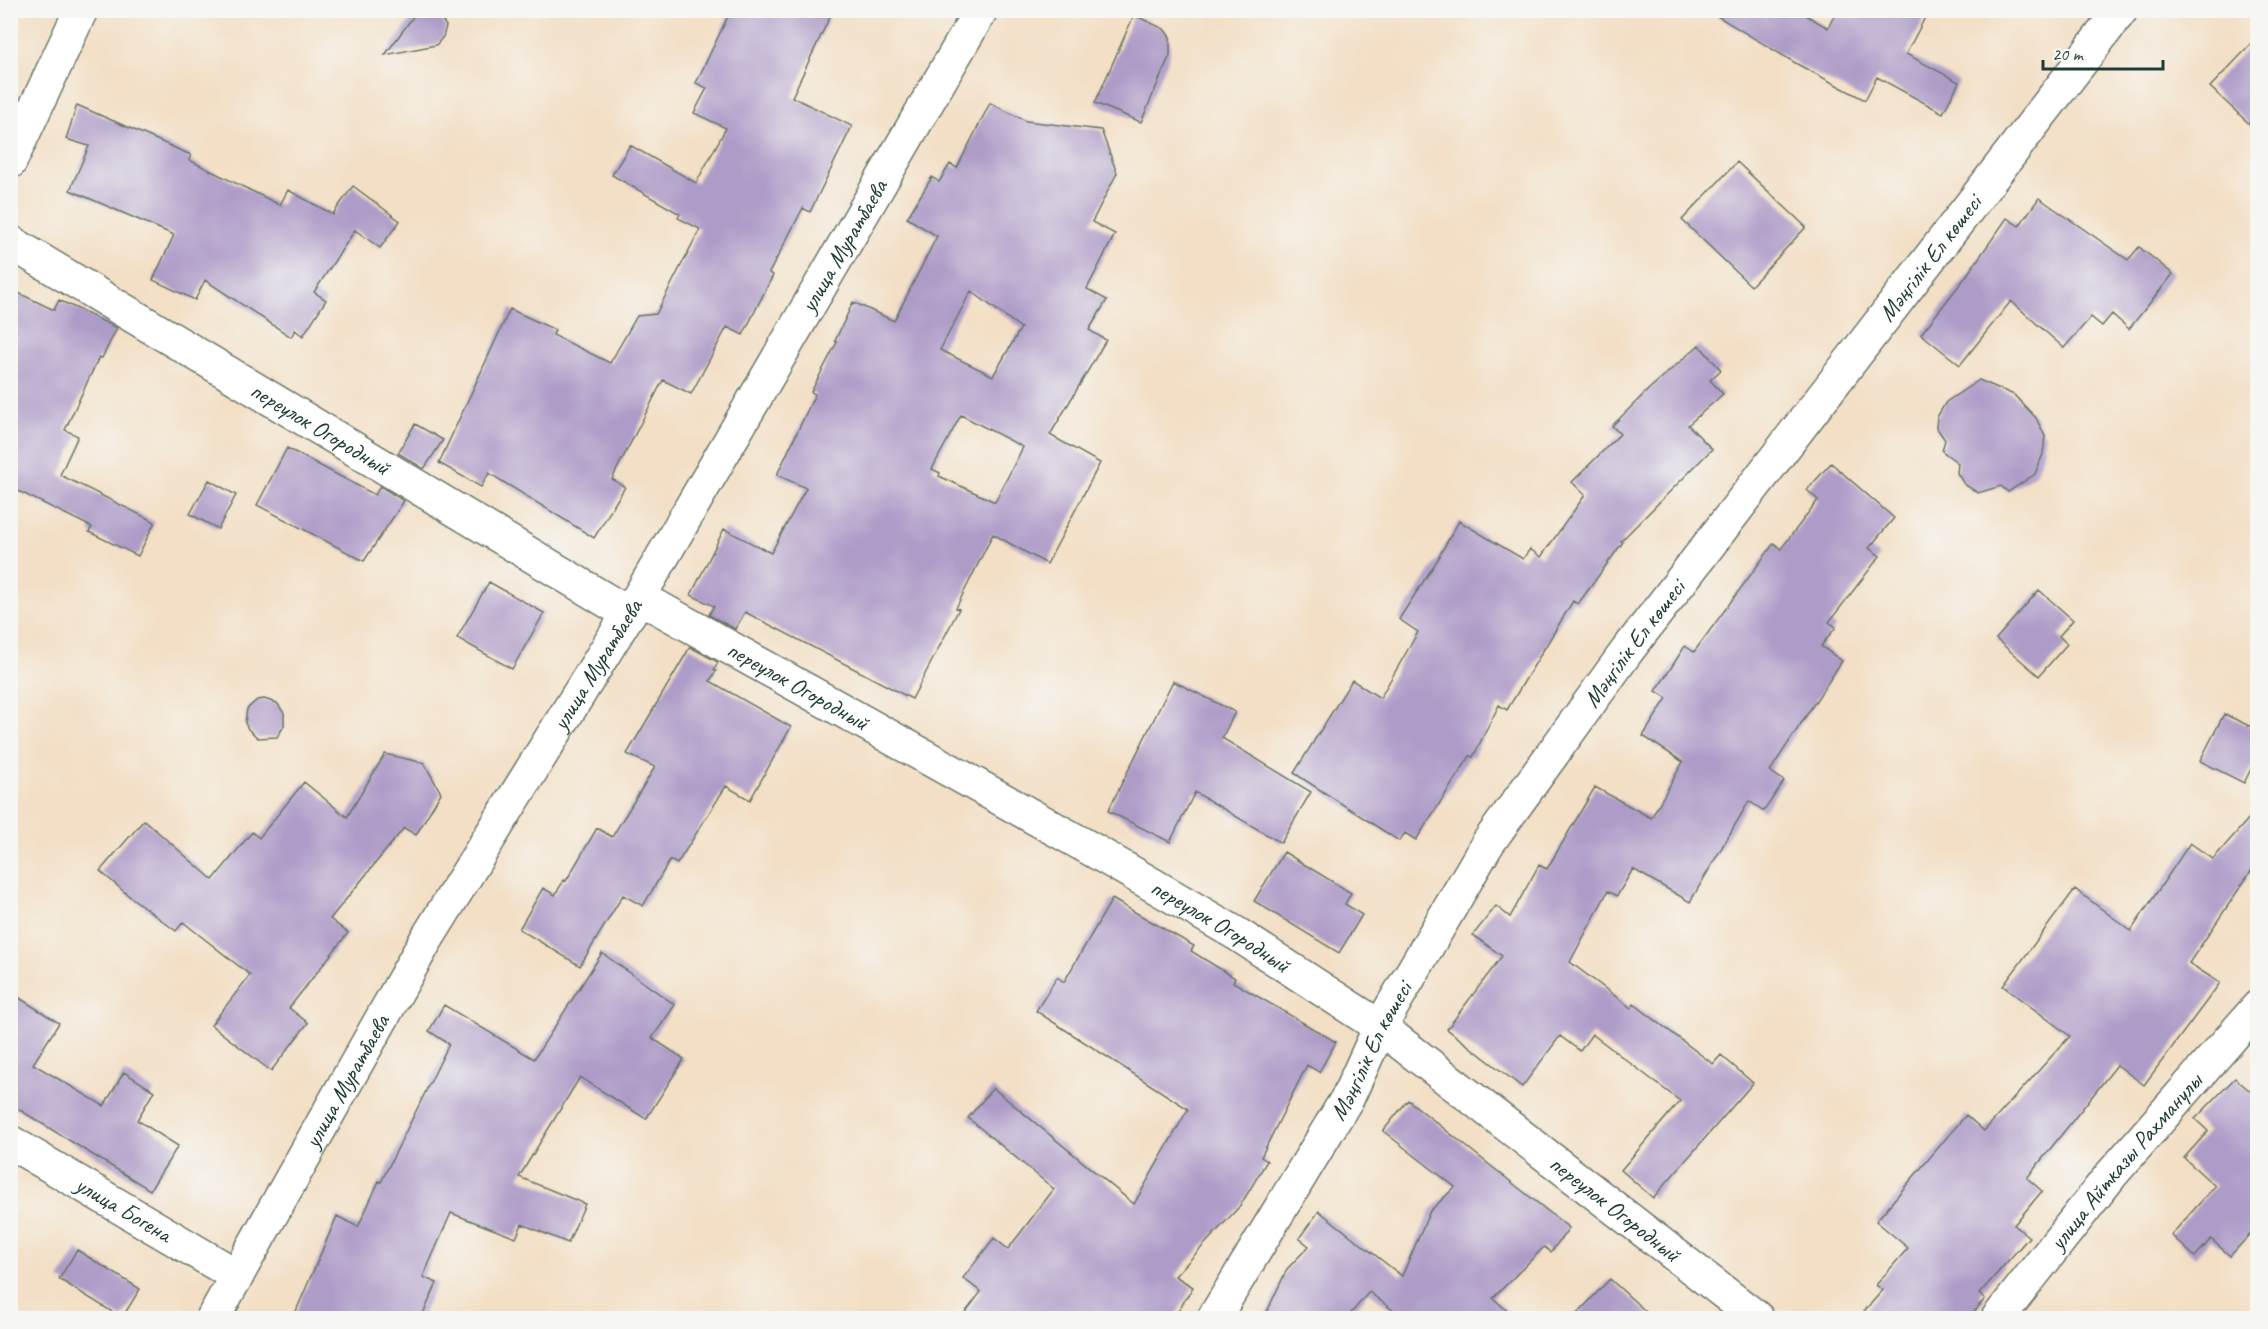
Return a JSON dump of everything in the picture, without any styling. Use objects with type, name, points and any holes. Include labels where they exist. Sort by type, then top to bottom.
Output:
[{"type":"street","points":[[10,162],[81,10]]},
{"type":"street","name":"улица Муратбаева","points":[[213,1318],[426,940],[634,605],[981,10]]},
{"type":"street","name":"Мәңгілік Ел көшесі","points":[[1214,1318],[1348,1096],[1380,1027],[1488,843],[1627,651],[2121,10]]},
{"type":"street","name":"переулок Огородный","points":[[10,242],[634,605],[1091,849],[1237,934],[1380,1027],[1757,1318]]},
{"type":"street","name":"улица Айтказы Рахманулы","points":[[1998,1318],[2111,1175],[2258,1007]]},
{"type":"street","name":"улица Богена","points":[[10,1142],[237,1276]]},
{"type":"building","points":[[418,10],[436,10],[446,26],[443,37],[436,45],[385,55]]},
{"type":"building","points":[[731,10],[833,10],[792,97],[852,126],[810,212],[803,208],[769,273],[773,275],[743,335],[727,327],[691,394],[663,380],[612,479],[625,487],[594,538],[489,473],[481,487],[439,463],[510,309],[555,330],[553,335],[610,363],[637,316],[656,314],[700,229],[678,218],[680,214],[612,175],[630,145],[696,183],[726,128],[694,113],[707,88],[696,83]]},
{"type":"building","points":[[1707,10],[1797,10],[1828,28],[1837,10],[1929,10],[1906,54],[1959,82],[1943,113],[1877,77],[1865,100],[1797,64]]},
{"type":"building","points":[[1134,15],[1164,29],[1170,37],[1170,55],[1141,122],[1095,103]]},
{"type":"building","points":[[2258,37],[2258,132],[2210,87]]},
{"type":"building","points":[[990,103],[1026,121],[1101,130],[1117,173],[1092,222],[1115,234],[1087,289],[1107,300],[1089,330],[1106,340],[1050,435],[1100,463],[1047,564],[993,534],[956,608],[959,609],[912,699],[745,612],[735,629],[709,615],[714,606],[691,595],[724,529],[771,553],[806,488],[777,475],[815,394],[811,392],[837,342],[835,341],[853,302],[894,321],[937,236],[907,218],[932,177],[939,182],[950,164],[957,168]],"holes":[[[971,291],[1021,328],[993,376],[940,350]],[[961,415],[1023,447],[995,502],[939,476],[940,473],[932,469]]]},
{"type":"building","points":[[77,105],[191,155],[189,160],[280,205],[288,190],[334,215],[353,186],[400,221],[380,248],[355,230],[314,292],[326,300],[303,336],[295,330],[291,337],[205,280],[195,300],[153,280],[174,235],[70,190],[89,146],[66,139]]},
{"type":"building","points":[[1737,162],[1806,227],[1751,286],[1682,220]]},
{"type":"building","points":[[2039,198],[2128,260],[2139,247],[2173,274],[2129,329],[2112,314],[2102,326],[2091,317],[2064,348],[2011,301],[1960,365],[1921,334],[2007,218],[2019,226]]},
{"type":"building","points":[[10,289],[54,310],[59,300],[117,328],[102,358],[99,357],[65,430],[78,436],[60,475],[155,522],[138,556],[89,532],[92,527],[10,487]]},
{"type":"building","points":[[1699,345],[1721,370],[1710,380],[1723,394],[1688,425],[1712,449],[1621,541],[1623,542],[1578,604],[1573,601],[1507,710],[1499,705],[1473,757],[1470,756],[1416,840],[1405,833],[1399,841],[1294,773],[1352,680],[1380,698],[1418,632],[1399,619],[1440,556],[1459,521],[1523,559],[1530,549],[1541,557],[1585,495],[1572,482],[1620,434],[1612,426],[1649,389]]},
{"type":"building","points":[[1979,380],[2014,395],[2036,418],[2045,436],[2043,454],[2035,474],[2008,492],[2001,486],[1978,493],[1964,484],[1957,473],[1958,463],[1942,451],[1945,440],[1936,427],[1937,417],[1946,402]]},
{"type":"building","points":[[415,424],[443,440],[424,469],[398,453]]},
{"type":"building","points":[[287,448],[375,495],[380,486],[404,501],[364,561],[257,505]]},
{"type":"building","points":[[1831,463],[1894,518],[1869,548],[1880,556],[1829,622],[1836,627],[1821,646],[1842,661],[1770,771],[1784,781],[1764,811],[1749,801],[1690,902],[1633,869],[1617,896],[1608,891],[1570,962],[1631,1008],[1634,1004],[1713,1064],[1721,1055],[1753,1083],[1653,1198],[1621,1170],[1680,1101],[1592,1034],[1580,1051],[1560,1036],[1522,1087],[1447,1029],[1502,956],[1473,935],[1496,906],[1510,917],[1539,865],[1547,869],[1595,787],[1651,818],[1683,762],[1643,736],[1667,698],[1656,691],[1685,646],[1694,652],[1774,543],[1781,549],[1818,500],[1807,490]]},
{"type":"building","points":[[209,480],[236,495],[218,529],[190,514]]},
{"type":"building","points":[[489,582],[544,613],[512,669],[457,638]]},
{"type":"building","points":[[2039,590],[2073,620],[2059,636],[2067,644],[2039,676],[1996,639]]},
{"type":"building","points":[[690,647],[718,662],[710,681],[791,727],[750,800],[726,786],[677,864],[670,860],[643,906],[623,895],[580,966],[519,929],[543,888],[555,895],[564,880],[566,881],[597,828],[612,837],[655,767],[627,754]]},
{"type":"building","points":[[1173,681],[1235,712],[1222,738],[1311,792],[1281,843],[1195,792],[1170,842],[1108,811]]},
{"type":"building","points":[[264,699],[277,703],[284,713],[284,726],[277,737],[258,738],[245,723],[247,709],[257,700]]},
{"type":"building","points":[[2224,714],[2258,730],[2258,755],[2244,783],[2200,761]]},
{"type":"building","points":[[385,754],[424,763],[441,793],[416,835],[404,828],[330,919],[348,933],[289,1008],[308,1023],[271,1071],[211,1025],[250,975],[183,922],[176,931],[100,871],[144,820],[213,880],[252,832],[259,838],[304,782],[347,817]]},
{"type":"building","points":[[2258,808],[2258,861],[2189,963],[2220,983],[2144,1085],[2117,1065],[2027,1178],[2042,1191],[2014,1225],[2029,1237],[1979,1294],[1985,1299],[1968,1318],[1858,1318],[1883,1290],[1876,1285],[1908,1248],[1876,1221],[1966,1115],[1984,1131],[2070,1036],[2003,986],[2075,889],[2131,931],[2190,843],[2213,859]]},
{"type":"building","points":[[1284,852],[1351,893],[1345,904],[1362,915],[1339,953],[1254,901]]},
{"type":"building","points":[[1112,899],[1194,946],[1191,951],[1235,978],[1233,982],[1336,1042],[1319,1072],[1307,1065],[1261,1157],[1267,1161],[1240,1206],[1175,1276],[1193,1287],[1174,1318],[961,1318],[981,1292],[963,1278],[994,1238],[1008,1249],[1054,1189],[968,1118],[993,1088],[1134,1204],[1188,1109],[1036,1011],[1057,977],[1064,982]]},
{"type":"building","points":[[602,953],[675,1005],[652,1038],[684,1059],[646,1119],[580,1077],[519,1177],[585,1204],[568,1243],[522,1224],[516,1238],[451,1213],[423,1277],[437,1283],[421,1318],[293,1318],[337,1216],[358,1227],[449,1044],[429,1031],[444,1005],[534,1059]]},
{"type":"building","points":[[10,992],[59,1023],[33,1064],[104,1106],[124,1072],[154,1091],[137,1120],[178,1146],[150,1190],[10,1104]]},
{"type":"building","points":[[2235,1078],[2258,1098],[2258,1226],[2230,1256],[2211,1239],[2195,1257],[2171,1235],[2215,1186],[2184,1158],[2208,1131],[2195,1119]]},
{"type":"building","points":[[1408,1100],[1569,1228],[1551,1252],[1544,1247],[1493,1298],[1515,1318],[1403,1318],[1369,1292],[1347,1318],[1264,1318],[1287,1269],[1309,1246],[1299,1238],[1319,1211],[1402,1276],[1430,1211],[1455,1187],[1383,1131]]},
{"type":"building","points":[[77,1250],[140,1289],[122,1318],[59,1279]]},
{"type":"building","points":[[1610,1279],[1653,1318],[1573,1318]]}]
